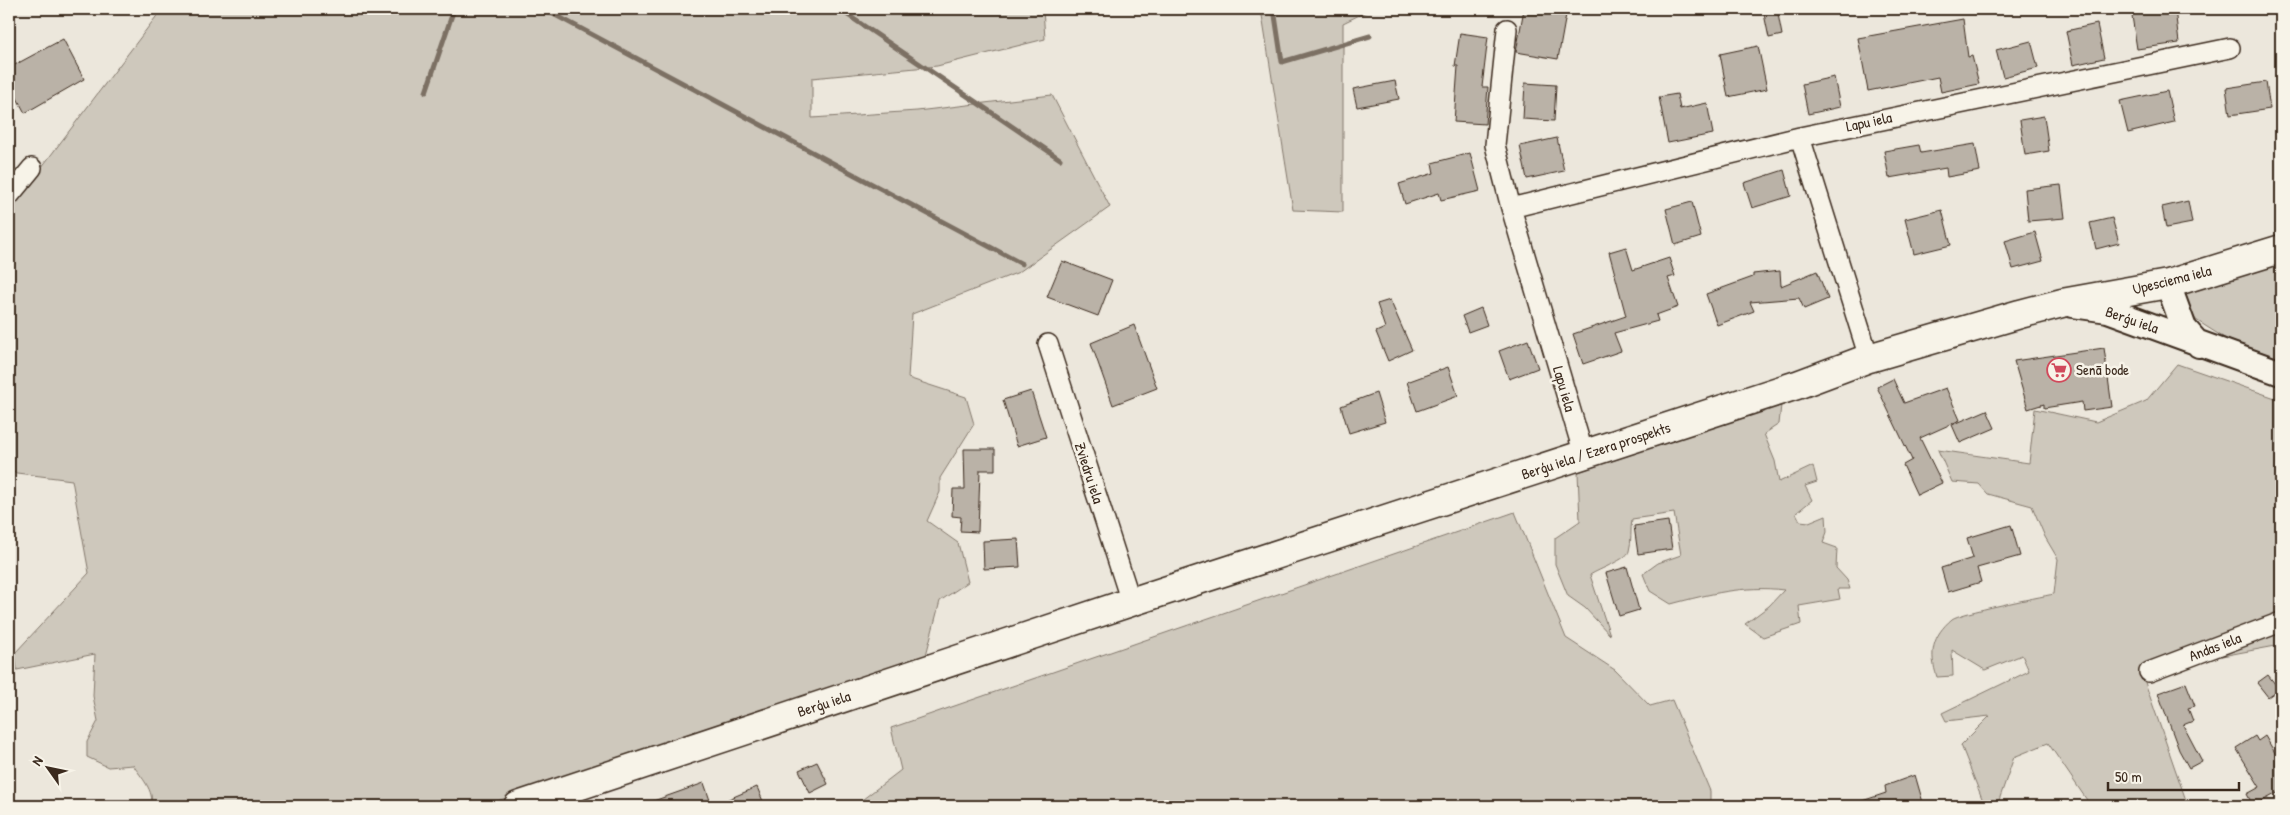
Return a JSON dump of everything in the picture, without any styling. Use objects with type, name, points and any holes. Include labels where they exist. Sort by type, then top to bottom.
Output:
[{"type":"main road","name":"Upesciema iela","points":[[2062,303],[2168,284],[2281,249]]},
{"type":"main road","name":"Berģu iela / Ezera prospekts","points":[[1131,602],[1584,455],[1869,358],[2062,303]]},
{"type":"main road","name":"Berģu iela","points":[[518,806],[1131,602]]},
{"type":"street","name":"Lapu iela","points":[[1506,29],[1495,145],[1511,208],[1584,455]]},
{"type":"street","name":"Lapu iela","points":[[1511,208],[1800,137],[2230,48]]},
{"type":"street","points":[[1800,137],[1869,358]]},
{"type":"street","points":[[9,196],[32,168]]},
{"type":"street","name":"Berģu iela","points":[[2168,284],[2184,328],[2199,345]]},
{"type":"street","name":"Berģu iela","points":[[2062,303],[2108,310],[2281,374]]},
{"type":"street","name":"Zviedru iela","points":[[1048,344],[1131,602]]},
{"type":"street","name":"Andas iela","points":[[2150,672],[2281,622]]},
{"type":"shaded area","points":[[162,9],[1043,9],[1045,39],[937,66],[812,78],[812,118],[917,111],[1052,95],[1110,207],[1019,272],[912,314],[908,378],[966,397],[974,424],[940,478],[940,492],[927,521],[958,543],[968,582],[940,601],[925,659],[482,806],[151,806],[152,800],[149,790],[133,765],[108,767],[87,757],[87,742],[98,721],[93,696],[95,654],[17,670],[15,653],[89,573],[72,480],[9,472],[9,207],[35,176]]},
{"type":"shaded area","points":[[1261,9],[1372,9],[1343,23],[1343,212],[1293,210]]},
{"type":"shaded area","points":[[2281,256],[2281,359],[2226,339],[2196,320],[2177,287]]},
{"type":"shaded area","points":[[2177,364],[2281,400],[2281,645],[2141,671],[2188,806],[2091,806],[2048,743],[2014,757],[1997,806],[1985,806],[1961,745],[1990,716],[1946,721],[1942,713],[2029,671],[2022,655],[1985,670],[1952,650],[1953,676],[1937,677],[1933,660],[1936,638],[1945,625],[1958,616],[2054,594],[2058,559],[2045,537],[2032,506],[1988,494],[1979,484],[1952,482],[1938,450],[2029,463],[2035,409],[2096,422],[2146,401]]},
{"type":"shaded area","points":[[1781,405],[1779,424],[1764,434],[1775,461],[1779,482],[1813,466],[1817,482],[1805,486],[1812,500],[1796,513],[1800,521],[1809,522],[1826,515],[1827,532],[1823,543],[1837,548],[1836,568],[1847,580],[1850,589],[1838,589],[1840,599],[1799,606],[1801,624],[1763,637],[1745,624],[1769,606],[1784,590],[1741,590],[1713,594],[1671,604],[1650,591],[1643,574],[1658,563],[1681,555],[1674,513],[1632,519],[1629,551],[1627,554],[1619,561],[1590,575],[1610,635],[1585,608],[1568,596],[1555,564],[1555,538],[1580,521],[1578,472]]},
{"type":"shaded area","points":[[1515,512],[1566,638],[1615,670],[1650,706],[1672,700],[1710,791],[1710,806],[854,806],[901,770],[891,728]]},
{"type":"building","points":[[1524,9],[1567,9],[1558,59],[1516,52]]},
{"type":"building","points":[[1763,9],[1777,9],[1782,35],[1769,38]]},
{"type":"building","points":[[2131,9],[2175,9],[2179,43],[2137,49]]},
{"type":"building","points":[[1963,19],[1968,57],[1972,56],[1979,84],[1941,92],[1938,77],[1868,91],[1858,38]]},
{"type":"building","points":[[2097,24],[2104,58],[2073,65],[2066,31]]},
{"type":"building","points":[[1460,33],[1488,37],[1482,87],[1488,87],[1485,124],[1454,122],[1458,66],[1455,66]]},
{"type":"building","points":[[63,39],[84,79],[25,113],[9,83],[9,68]]},
{"type":"building","points":[[2031,41],[2038,68],[2003,77],[1996,50]]},
{"type":"building","points":[[1758,46],[1767,89],[1728,97],[1720,54]]},
{"type":"building","points":[[1834,77],[1840,107],[1808,114],[1802,84]]},
{"type":"building","points":[[1395,81],[1399,99],[1357,107],[1353,89]]},
{"type":"building","points":[[2266,82],[2270,109],[2230,115],[2226,88]]},
{"type":"building","points":[[1525,83],[1556,85],[1554,121],[1523,119]]},
{"type":"building","points":[[2167,91],[2174,122],[2128,133],[2120,101]]},
{"type":"building","points":[[1677,94],[1680,109],[1707,103],[1713,134],[1668,143],[1659,97]]},
{"type":"building","points":[[2044,116],[2049,151],[2025,155],[2020,120]]},
{"type":"building","points":[[1557,138],[1564,171],[1527,179],[1520,146]]},
{"type":"building","points":[[1975,144],[1980,171],[1947,177],[1946,168],[1889,178],[1884,151],[1919,145],[1921,153]]},
{"type":"building","points":[[1470,153],[1480,191],[1441,200],[1439,193],[1405,204],[1399,184],[1434,173],[1432,163]]},
{"type":"building","points":[[1784,170],[1791,196],[1752,208],[1744,183]]},
{"type":"building","points":[[2061,185],[2065,218],[2028,221],[2025,189]]},
{"type":"building","points":[[2188,201],[2192,223],[2166,228],[2162,207]]},
{"type":"building","points":[[1692,202],[1701,237],[1675,245],[1666,209]]},
{"type":"building","points":[[1942,210],[1951,245],[1914,254],[1905,219]]},
{"type":"building","points":[[2112,218],[2119,243],[2096,249],[2090,223]]},
{"type":"building","points":[[2035,232],[2043,261],[2013,269],[2005,241]]},
{"type":"building","points":[[1626,247],[1633,270],[1669,258],[1675,276],[1668,278],[1678,307],[1656,315],[1658,321],[1614,333],[1621,351],[1583,364],[1573,334],[1626,316],[1609,252]]},
{"type":"building","points":[[1062,261],[1112,280],[1098,316],[1047,297]]},
{"type":"building","points":[[1780,271],[1781,286],[1817,271],[1828,299],[1804,309],[1799,298],[1750,302],[1754,311],[1717,325],[1706,294],[1753,277],[1753,274]]},
{"type":"building","points":[[1390,300],[1412,350],[1388,361],[1376,332],[1385,328],[1377,304]]},
{"type":"building","points":[[1481,308],[1487,325],[1468,332],[1462,316]]},
{"type":"building","points":[[1134,325],[1157,388],[1113,405],[1091,343]]},
{"type":"building","points":[[1528,340],[1538,368],[1509,379],[1499,351]]},
{"type":"building","points":[[2104,348],[2112,407],[2083,411],[2082,402],[2044,408],[2044,404],[2028,409],[2014,361]]},
{"type":"building","points":[[1448,367],[1458,396],[1417,411],[1407,382]]},
{"type":"building","points":[[1893,379],[1904,403],[1946,388],[1960,420],[1920,438],[1942,483],[1917,495],[1903,465],[1912,460],[1877,387]]},
{"type":"building","points":[[1031,391],[1046,437],[1017,446],[1003,400]]},
{"type":"building","points":[[1376,393],[1385,422],[1349,433],[1341,406]]},
{"type":"building","points":[[1987,410],[1995,428],[1960,443],[1952,425]]},
{"type":"building","points":[[964,449],[995,449],[995,470],[980,470],[978,532],[960,531],[961,517],[952,516],[953,489],[965,489]]},
{"type":"building","points":[[1668,521],[1672,549],[1638,554],[1634,526]]},
{"type":"building","points":[[2011,525],[2020,556],[1977,568],[1981,582],[1948,592],[1941,568],[1973,558],[1967,538]]},
{"type":"building","points":[[1018,539],[1020,567],[984,569],[983,541]]},
{"type":"building","points":[[1627,567],[1639,610],[1619,616],[1606,573]]},
{"type":"building","points":[[2268,675],[2279,689],[2268,697],[2257,683]]},
{"type":"building","points":[[2186,683],[2195,706],[2188,708],[2193,721],[2183,725],[2202,761],[2189,768],[2179,750],[2158,693]]},
{"type":"building","points":[[2255,736],[2258,741],[2265,736],[2281,763],[2281,791],[2253,806],[2247,794],[2260,787],[2236,748]]},
{"type":"building","points":[[817,762],[828,784],[810,793],[799,770]]},
{"type":"building","points":[[1915,775],[1924,806],[1854,806],[1853,804],[1886,793],[1885,786]]},
{"type":"building","points":[[704,783],[712,806],[645,806],[645,804]]},
{"type":"building","points":[[757,787],[765,806],[712,806]]},
{"type":"waterway","points":[[426,92],[454,9]]},
{"type":"waterway","points":[[544,9],[1022,264]]},
{"type":"waterway","points":[[839,9],[1060,159]]},
{"type":"waterway","points":[[1274,9],[1282,62],[1370,36]]},
{"type":"place","name":"Senā bode","points":[[2059,370]]}]
